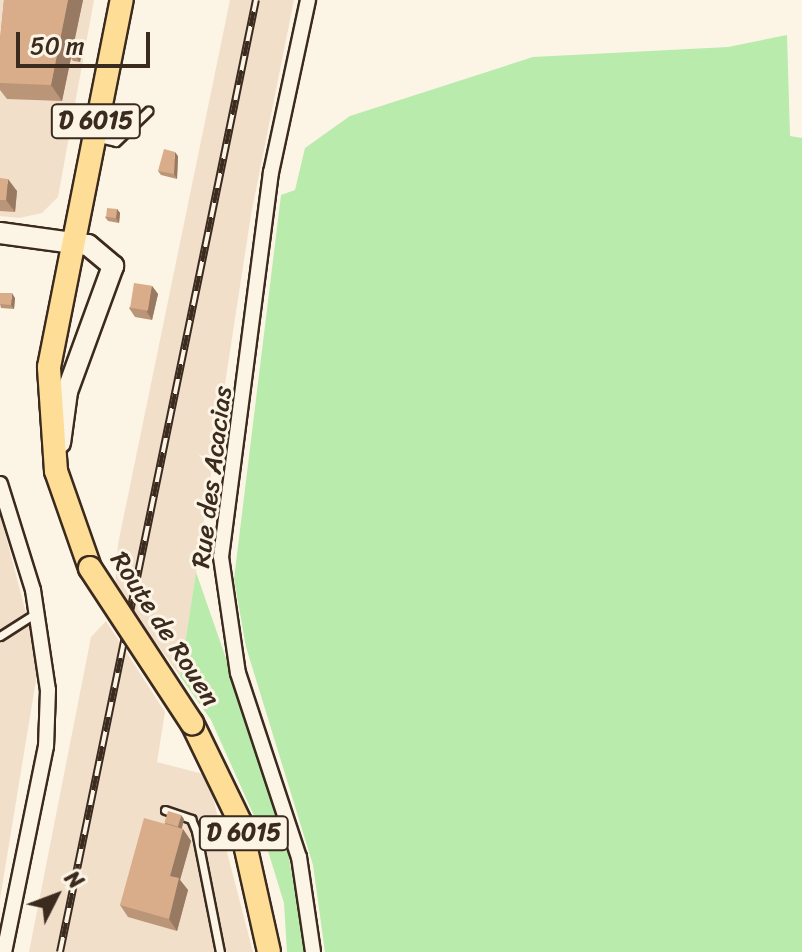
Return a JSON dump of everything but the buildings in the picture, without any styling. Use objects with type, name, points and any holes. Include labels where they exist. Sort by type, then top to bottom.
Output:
[{"type":"main road","name":"Route de Rouen","points":[[122,0],[70,241],[49,367],[56,471],[90,568],[192,723],[240,822],[269,952]]},
{"type":"main road","points":[[0,233],[70,241],[103,252],[113,266],[67,392],[56,471]]},
{"type":"street","name":"Rue des Acacias","points":[[308,0],[271,172],[221,557],[238,673],[299,857],[313,952]]},
{"type":"street","points":[[0,484],[38,612],[48,690],[46,746],[5,925],[4,952]]},
{"type":"lane","points":[[93,136],[116,142],[148,111]]},
{"type":"lane","points":[[0,636],[38,612]]},
{"type":"lane","points":[[165,810],[191,819],[196,831],[220,952]]},
{"type":"shaded area","points":[[0,0],[94,0],[58,197],[42,213],[19,218],[0,216]]},
{"type":"shaded area","points":[[230,0],[294,0],[251,215],[180,676],[115,586],[118,544]]},
{"type":"shaded area","points":[[0,514],[39,662],[0,899]]},
{"type":"shaded area","points":[[106,621],[165,712],[157,762],[207,775],[253,952],[29,952],[91,637]]},
{"type":"green space","points":[[787,35],[790,136],[802,138],[802,952],[325,952],[313,865],[246,647],[234,579],[281,195],[295,190],[305,148],[350,116],[533,57],[728,47]]},
{"type":"green space","points":[[196,572],[282,820],[306,952],[287,952],[284,903],[264,838],[211,720],[180,676]]},
{"type":"railway","points":[[60,952],[256,0]]}]
